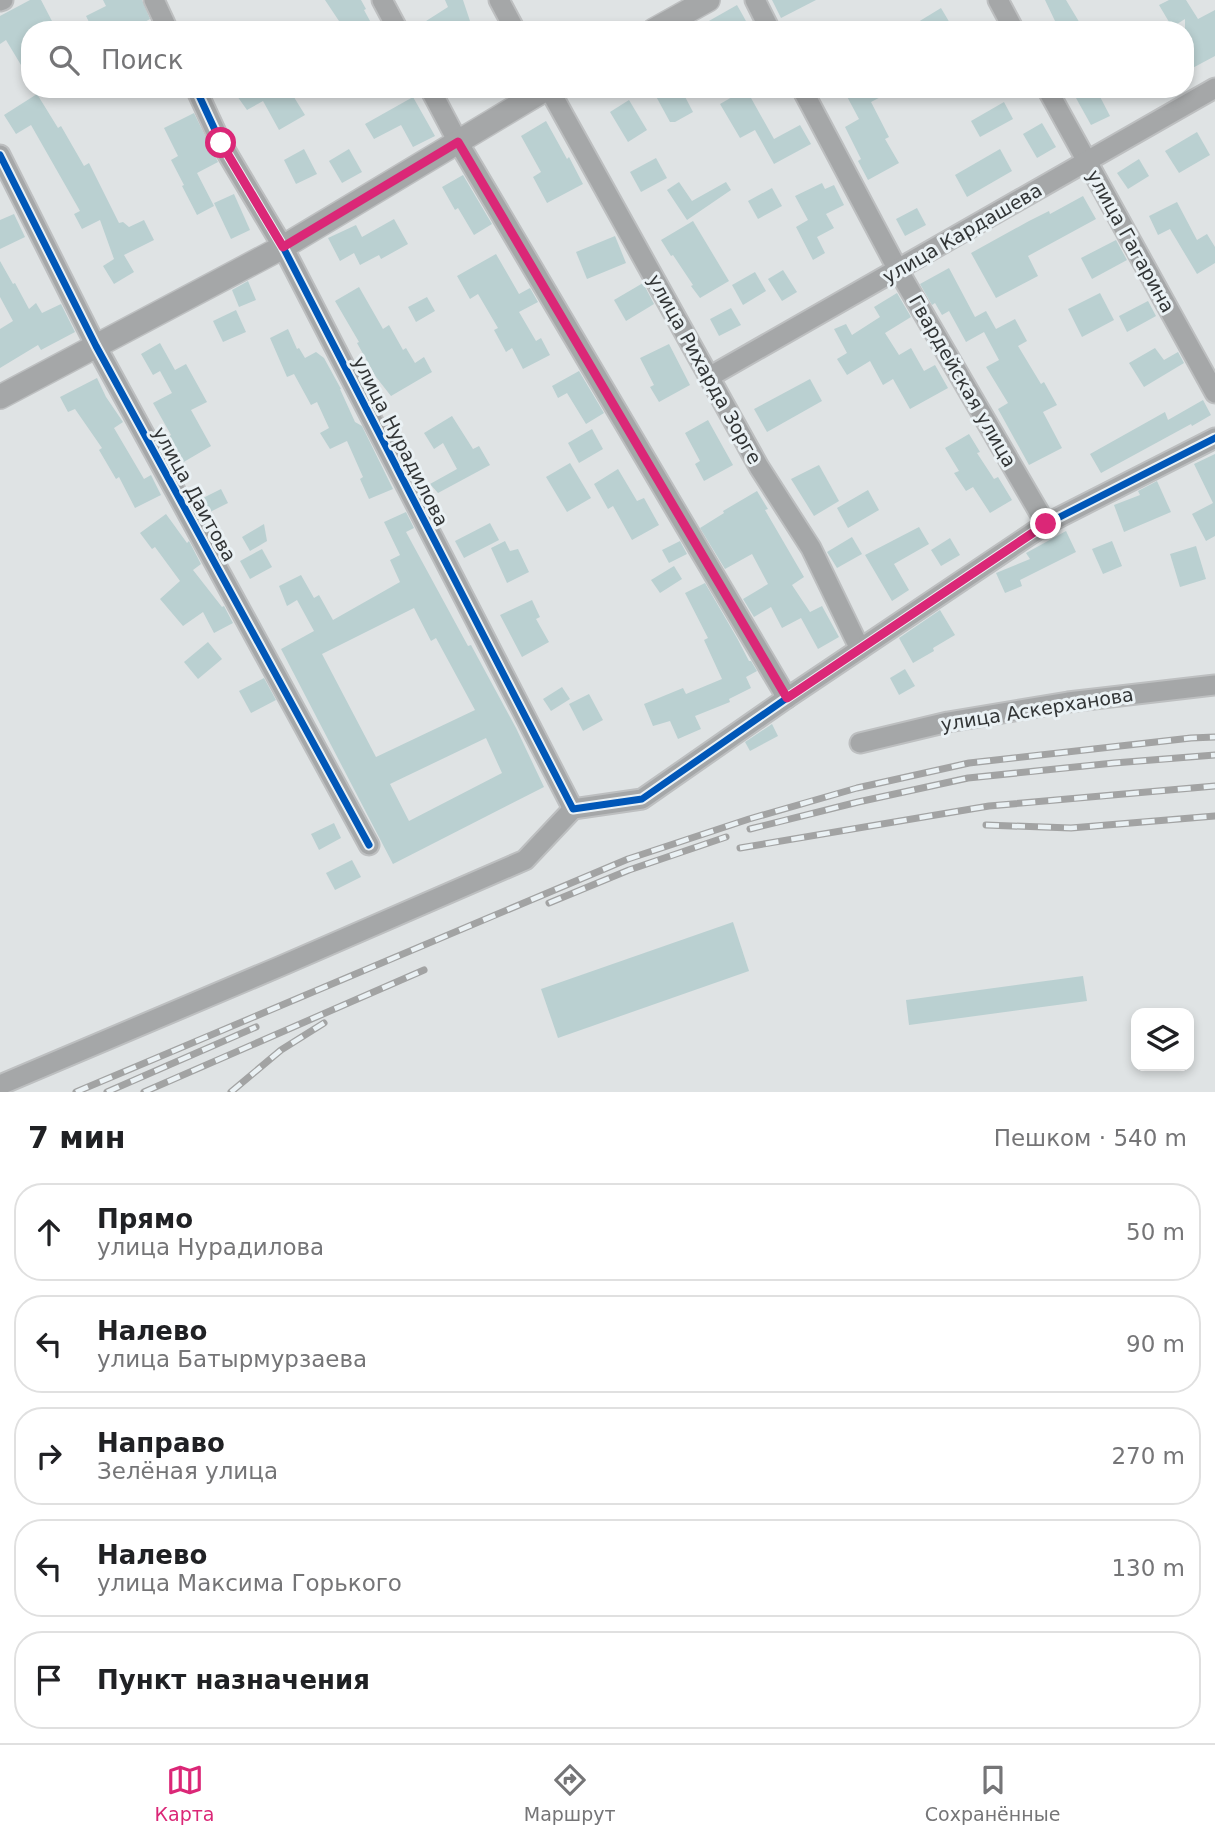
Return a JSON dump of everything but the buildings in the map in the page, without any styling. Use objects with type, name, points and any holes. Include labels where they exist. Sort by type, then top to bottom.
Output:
[{"type":"street","points":[[154,0],[164,21]]},
{"type":"street","points":[[382,0],[393,21]]},
{"type":"street","points":[[499,0],[510,21]]},
{"type":"street","points":[[670,21],[708,0]]},
{"type":"street","points":[[755,0],[766,21]]},
{"type":"street","points":[[998,0],[1009,21]]},
{"type":"street","name":"улица Кардашева","points":[[709,377],[1215,88]]},
{"type":"street","name":"улица Нурадилова","points":[[200,98],[221,143],[283,247],[573,809]]},
{"type":"street","points":[[435,98],[458,142],[787,698]]},
{"type":"street","points":[[0,397],[283,247],[532,98]]},
{"type":"street","name":"улица Рихарда Зорге","points":[[552,98],[759,467],[811,548],[860,649]]},
{"type":"street","name":"Гвардейская улица","points":[[807,98],[898,270],[1046,524]]},
{"type":"street","name":"улица Гагарина","points":[[1052,98],[1215,393]]},
{"type":"street","name":"улица Даитова","points":[[0,155],[96,346],[369,845]]},
{"type":"street","points":[[0,1086],[525,860],[573,809],[642,799],[1046,524],[1215,438]]},
{"type":"street","name":"улица Аскерханова","points":[[860,743],[948,722],[1055,704],[1215,685]]},
{"type":"railway","points":[[76,1092],[628,859],[749,819],[857,788],[969,763],[1215,737]]},
{"type":"railway","points":[[750,829],[968,778],[1215,755]]},
{"type":"railway","points":[[740,848],[989,806],[1215,786]]},
{"type":"railway","points":[[986,825],[1071,828],[1215,816]]},
{"type":"railway","points":[[549,903],[629,870],[726,837]]},
{"type":"railway","points":[[144,1092],[424,970]]},
{"type":"railway","points":[[231,1092],[281,1050],[324,1023]]},
{"type":"railway","points":[[107,1092],[256,1027]]},
{"type":"cycle path","points":[[200,98],[221,143],[283,247],[573,809],[642,799],[1046,524],[1215,438]]},
{"type":"cycle path","points":[[0,155],[96,346],[369,845]]},
{"type":"route","points":[[221,143],[283,247],[458,142],[787,698],[1046,524]]}]
